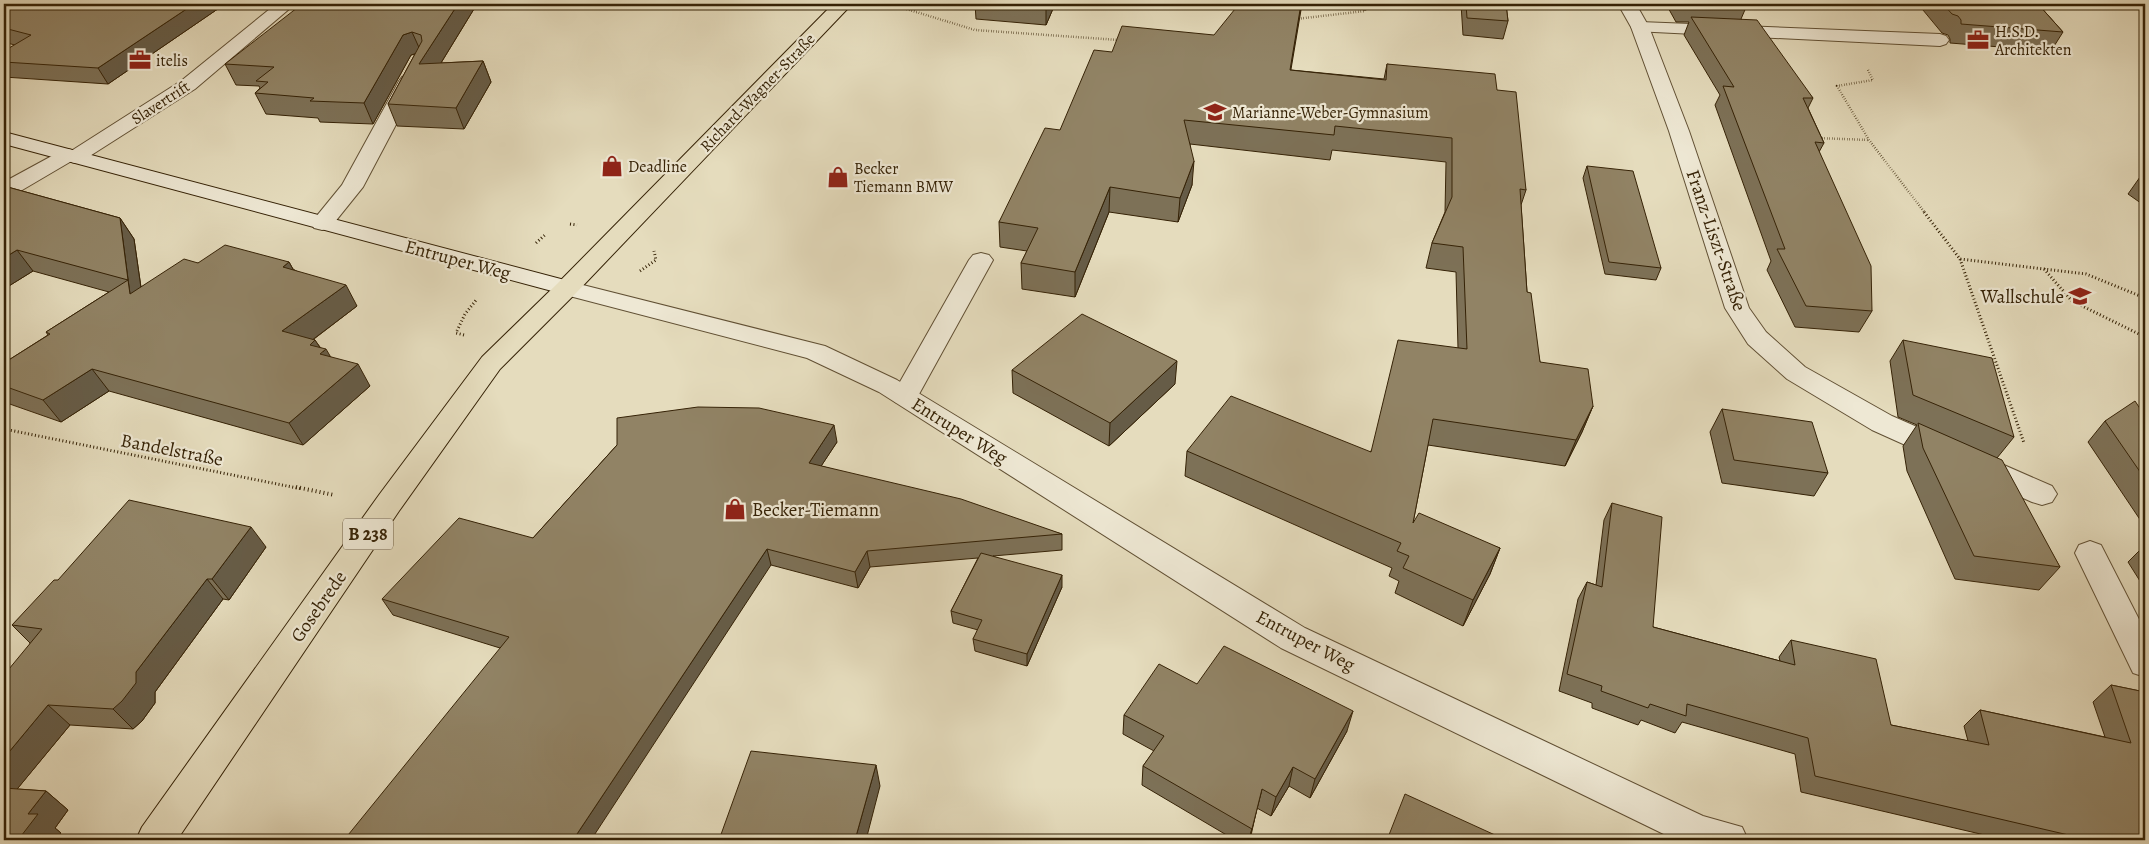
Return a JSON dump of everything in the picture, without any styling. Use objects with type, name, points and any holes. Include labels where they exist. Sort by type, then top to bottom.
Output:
[{"type":"main road","name":"Richard-Wagner-Straße","points":[[567,288],[843,4]]},
{"type":"main road","name":"Gosebrede","points":[[155,840],[389,503],[491,363],[567,288]]},
{"type":"street","name":"Slavertrift","points":[[4,191],[71,156],[188,85],[286,4]]},
{"type":"street","name":"Franz-Liszt-Straße","points":[[1627,4],[1640,27],[1679,131],[1737,308],[1757,338],[1796,374],[1882,423],[2042,494]]},
{"type":"street","points":[[1640,27],[1940,40]]},
{"type":"street","points":[[322,223],[352,187],[420,60]]},
{"type":"street","name":"Entruper Weg","points":[[4,138],[567,288],[816,352],[906,396],[1293,638],[1698,832],[1729,840]]},
{"type":"street","name":"Entruper Weg","points":[[906,396],[981,260]]},
{"type":"street","points":[[2090,553],[2145,663]]},
{"type":"path","points":[[890,4],[975,30],[1124,40]]},
{"type":"path","points":[[1296,19],[1365,11],[1365,4]]},
{"type":"path","points":[[1851,36],[1873,80],[1837,86],[1869,140],[1960,259],[2042,494]]},
{"type":"path","points":[[1812,138],[1869,140]]},
{"type":"path","points":[[1960,259],[2086,274],[2145,298]]},
{"type":"path","points":[[2044,269],[2072,301],[2145,337]]},
{"type":"path","points":[[456,333],[465,314],[475,301]]},
{"type":"path","name":"Bandelstraße","points":[[4,429],[334,495]]},
{"type":"building","points":[[4,4],[194,4],[98,68],[4,62],[4,51],[31,35],[4,28],[4,23],[6,22],[4,22]]},
{"type":"building","points":[[302,4],[458,4],[419,64],[483,61],[456,108],[388,104],[422,41],[421,35],[412,32],[403,35],[364,103],[310,101],[314,98],[255,93],[268,82],[256,81],[274,67],[225,64]]},
{"type":"building","points":[[1239,4],[1301,4],[1290,70],[1386,80],[1387,64],[1495,74],[1497,90],[1516,92],[1526,190],[1520,189],[1527,292],[1531,293],[1540,362],[1588,369],[1593,406],[1576,440],[1433,419],[1413,523],[1419,513],[1500,548],[1473,600],[1403,568],[1409,556],[1397,551],[1401,543],[1187,451],[1231,396],[1371,452],[1398,340],[1467,349],[1463,247],[1432,243],[1452,197],[1452,138],[1335,126],[1334,135],[1184,120],[1194,161],[1180,198],[1110,187],[1075,272],[1021,263],[1038,228],[999,222],[1045,128],[1060,130],[1094,50],[1112,52],[1122,26],[1214,35]]},
{"type":"building","points":[[1466,4],[1506,4],[1508,21],[1467,18]]},
{"type":"building","points":[[1943,4],[2038,4],[2063,32],[1961,24],[1958,16],[1952,14]]},
{"type":"building","points":[[1691,17],[1757,20],[1813,98],[1803,98],[1824,143],[1815,142],[1871,266],[1872,311],[1806,306],[1777,249],[1785,249],[1723,86],[1734,87]]},
{"type":"building","points":[[1587,166],[1633,171],[1661,268],[1609,262]]},
{"type":"building","points":[[4,186],[120,218],[128,280],[17,250],[4,258]]},
{"type":"building","points":[[225,245],[289,262],[283,267],[346,285],[282,331],[315,340],[310,345],[326,349],[320,354],[358,364],[289,423],[92,369],[43,400],[4,386],[4,363],[50,334],[46,332],[128,280],[130,294],[184,259],[198,263]]},
{"type":"building","points":[[1082,314],[1177,361],[1110,423],[1012,370]]},
{"type":"building","points":[[1903,340],[1992,358],[2014,437],[1913,395]]},
{"type":"building","points":[[2135,401],[2145,416],[2145,479],[2105,421]]},
{"type":"building","points":[[698,407],[759,408],[834,425],[809,463],[961,499],[1062,534],[867,551],[855,572],[767,549],[573,840],[344,840],[509,637],[382,599],[459,518],[533,538],[617,445],[617,418]]},
{"type":"building","points":[[1722,409],[1812,422],[1828,473],[1734,460]]},
{"type":"building","points":[[1918,423],[2002,460],[2060,567],[1974,556],[1923,448]]},
{"type":"building","points":[[129,500],[251,527],[212,579],[207,579],[136,672],[136,683],[122,701],[113,709],[48,705],[4,758],[4,675],[42,629],[12,625],[54,580],[58,580]]},
{"type":"building","points":[[1612,503],[1662,517],[1653,627],[1795,665],[1791,640],[1876,659],[1891,725],[1989,745],[1980,710],[2131,743],[2111,685],[2145,692],[2145,840],[2090,840],[1815,776],[1808,738],[1687,704],[1686,716],[1650,704],[1648,708],[1601,691],[1602,686],[1567,674],[1587,582],[1602,587]]},
{"type":"building","points":[[981,553],[1062,575],[1027,654],[973,639],[982,620],[951,611]]},
{"type":"building","points":[[1224,646],[1353,711],[1315,779],[1293,767],[1276,797],[1262,789],[1252,829],[1143,766],[1164,736],[1124,715],[1159,664],[1197,684]]},
{"type":"building","points":[[751,751],[876,765],[855,840],[719,840]]},
{"type":"building","points":[[4,788],[46,791],[28,814],[38,814],[18,840],[4,840]]},
{"type":"building","points":[[1405,794],[1506,840],[1387,840]]},
{"type":"place","name":"H.S.D. Architekten","points":[[1978,40]]},
{"type":"place","name":"itelis","points":[[140,60]]},
{"type":"place","name":"Marianne-Weber-Gymnasium","points":[[1215,112]]},
{"type":"place","name":"Deadline","points":[[612,166]]},
{"type":"place","name":"Becker Tiemann BMW","points":[[838,177]]},
{"type":"place","name":"Wallschule","points":[[2080,296]]},
{"type":"place","name":"Becker-Tiemann","points":[[735,509]]}]
